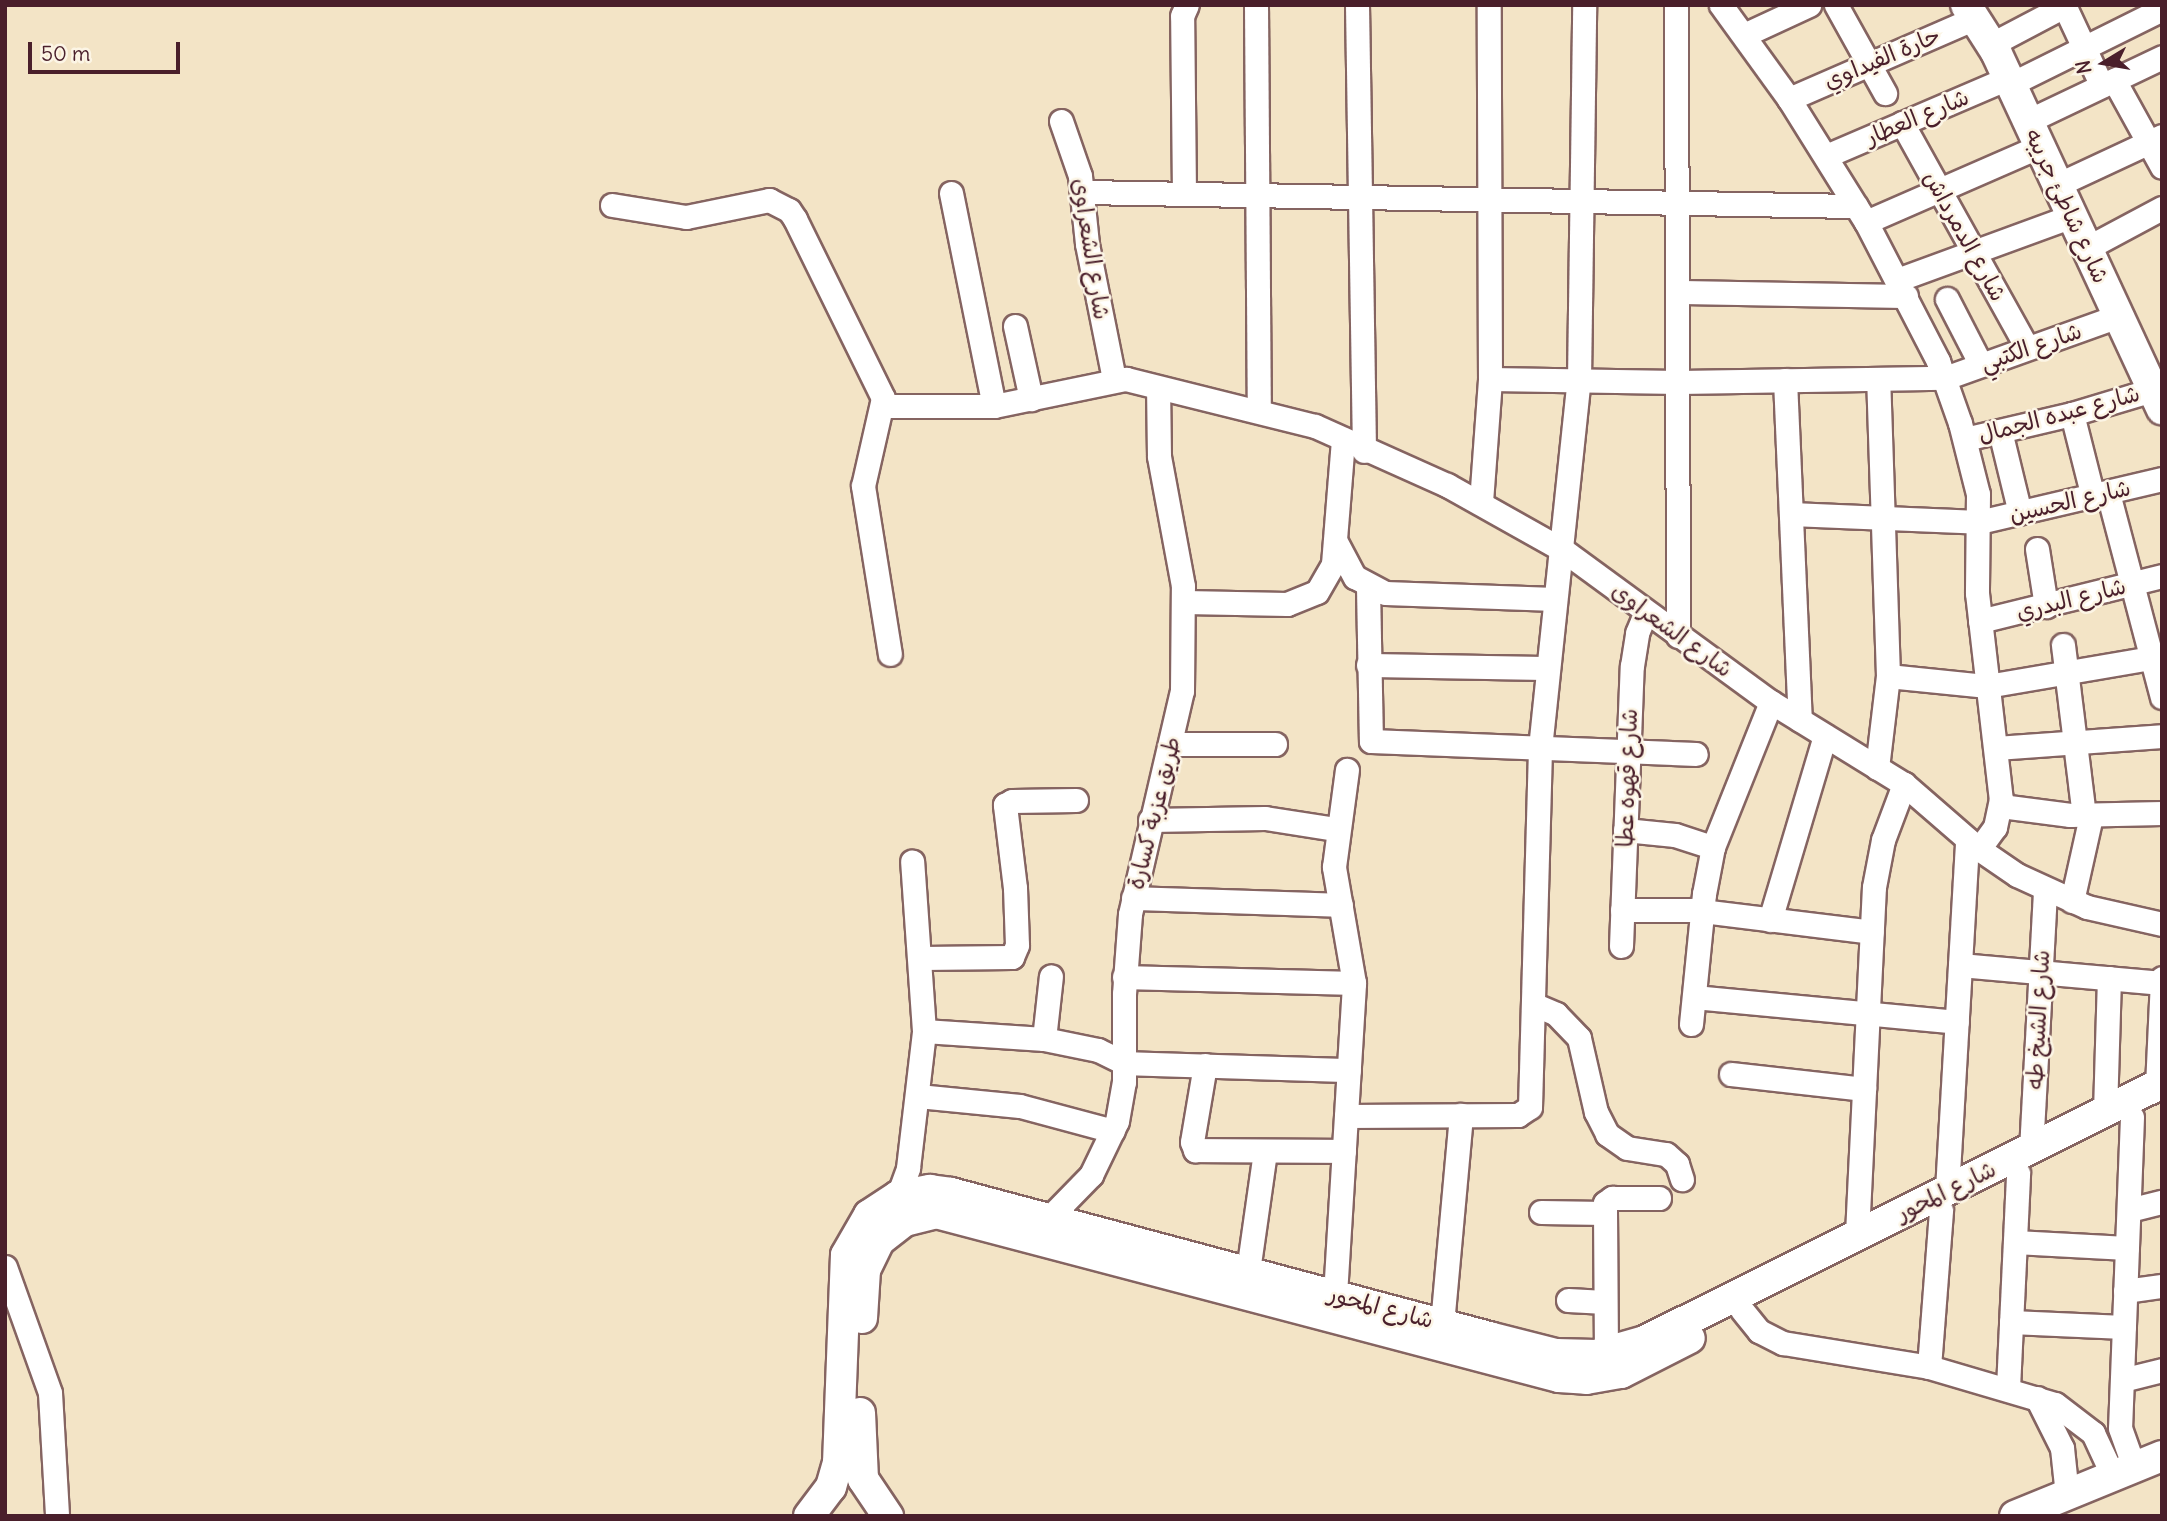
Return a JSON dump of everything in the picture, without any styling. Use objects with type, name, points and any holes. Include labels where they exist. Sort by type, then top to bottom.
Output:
[{"type":"street","points":[[1184,194],[1182,16],[1187,5]]},
{"type":"street","points":[[1256,5],[1259,411]]},
{"type":"street","points":[[1357,5],[1364,452]]},
{"type":"street","points":[[1480,502],[1490,379],[1489,5]]},
{"type":"street","points":[[1346,1116],[1518,1115],[1528,1110],[1540,748],[1579,380],[1584,5]]},
{"type":"street","points":[[1676,5],[1680,292],[1678,636]]},
{"type":"street","points":[[1721,5],[1789,99],[1826,156],[1901,288],[1945,377],[1976,480],[1979,522],[1979,621],[2001,806],[1992,833],[1973,844],[1960,965],[1944,1200],[1929,1367]]},
{"type":"street","points":[[1744,35],[1809,5]]},
{"type":"street","points":[[1836,5],[1885,93]]},
{"type":"street","points":[[1992,44],[2065,5],[2084,47],[2108,83],[2154,139],[2162,167]]},
{"type":"street","name":"شارع العطار","points":[[1826,156],[2009,81],[2162,9]]},
{"type":"street","name":"حارة الفيداوي","points":[[1789,99],[1869,64],[1971,12]]},
{"type":"street","name":"شارع شاطئ جريبه","points":[[1971,12],[1992,44],[2118,316],[2159,393]]},
{"type":"street","points":[[1083,192],[1678,202],[1861,214],[1940,190],[2034,134],[2108,83],[2162,57]]},
{"type":"street","name":"شارع الشعراوى","points":[[1061,121],[1083,192],[1087,244],[1114,379],[1286,416],[1361,445],[1364,452],[1396,461],[1480,502],[1563,550],[1770,702],[1904,784],[1973,844],[2045,890],[2072,901],[2162,924]]},
{"type":"street","name":"شارع الدمرداش","points":[[1902,123],[2027,348]]},
{"type":"street","points":[[2057,185],[2154,139]]},
{"type":"street","points":[[951,193],[995,406]]},
{"type":"street","points":[[612,205],[686,217],[769,200],[789,210],[822,267],[855,349],[880,391],[883,407],[863,486],[890,654]]},
{"type":"street","points":[[2087,248],[2162,208]]},
{"type":"street","points":[[1680,292],[1901,288],[1974,252],[2072,216]]},
{"type":"street","points":[[1947,299],[1982,365]]},
{"type":"street","name":"شارع الكتبي","points":[[1490,379],[1679,382],[1945,377],[2118,316]]},
{"type":"street","points":[[1015,326],[1031,399]]},
{"type":"street","points":[[883,407],[995,406],[1114,379]]},
{"type":"street","points":[[1877,768],[1888,676],[1878,379]]},
{"type":"street","points":[[1785,380],[1800,720]]},
{"type":"street","name":"طريق عزبة كسارة","points":[[1050,1217],[1091,1175],[1113,1131],[1125,1063],[1124,977],[1133,898],[1150,820],[1172,744],[1184,673],[1185,602],[1177,538],[1159,456],[1158,388]]},
{"type":"street","name":"شارع عبده الجمال","points":[[1965,439],[2159,393]]},
{"type":"street","points":[[2072,414],[2157,657],[2162,697]]},
{"type":"street","points":[[2000,431],[2020,513]]},
{"type":"street","points":[[1185,602],[1287,604],[1308,598],[1329,574],[1336,541],[1343,439]]},
{"type":"street","name":"شارع الحسين","points":[[1791,514],[1979,522],[2162,479]]},
{"type":"street","points":[[1336,541],[1344,564],[1368,587],[1394,594],[1555,599]]},
{"type":"street","points":[[2037,549],[2046,606]]},
{"type":"street","name":"شارع البدري","points":[[1979,621],[2162,576]]},
{"type":"street","points":[[1368,587],[1371,741],[1696,754]]},
{"type":"street","name":"شارع قهوه عطا","points":[[1621,946],[1633,654],[1646,612]]},
{"type":"street","points":[[2063,645],[2087,816],[2072,901]]},
{"type":"street","points":[[1888,676],[1987,686],[2157,657]]},
{"type":"street","points":[[1368,665],[1547,668]]},
{"type":"street","points":[[1691,1024],[1702,911],[1713,847],[1770,702]]},
{"type":"street","points":[[1770,920],[1825,736]]},
{"type":"street","points":[[1996,748],[2162,736]]},
{"type":"street","points":[[1172,744],[1275,744]]},
{"type":"street","points":[[1335,1295],[1354,983],[1334,867],[1336,829],[1347,770]]},
{"type":"street","points":[[1857,1234],[1872,932],[1880,852],[1904,784]]},
{"type":"street","points":[[922,958],[1012,957],[1017,945],[1015,888],[1005,805],[1012,801],[1076,800]]},
{"type":"street","points":[[2001,806],[2087,816],[2162,813]]},
{"type":"street","points":[[1150,820],[1265,818],[1336,829]]},
{"type":"street","points":[[1625,830],[1675,835],[1713,847]]},
{"type":"street","points":[[898,1196],[906,1177],[924,1031],[922,958],[912,861]]},
{"type":"street","name":"شارع الشيخ طه","points":[[2008,1388],[2015,1242],[2025,1161],[2045,890]]},
{"type":"street","points":[[1133,898],[1341,905]]},
{"type":"street","points":[[1622,910],[1702,911],[1872,932]]},
{"type":"street","points":[[1960,965],[2162,980],[2160,1090]]},
{"type":"street","points":[[1044,1039],[1051,976]]},
{"type":"street","points":[[1124,977],[1354,983]]},
{"type":"street","points":[[2109,978],[2129,1210],[2122,1380],[2123,1472]]},
{"type":"street","points":[[1694,997],[1957,1022]]},
{"type":"street","points":[[1533,1004],[1556,1014],[1579,1038],[1596,1112],[1607,1134],[1627,1148],[1666,1154],[1677,1164],[1682,1179]]},
{"type":"street","points":[[924,1031],[1044,1039],[1098,1050],[1125,1063],[1349,1070]]},
{"type":"street","points":[[1205,1065],[1193,1148],[1265,1152],[1344,1151]]},
{"type":"street","points":[[1731,1074],[1864,1089]]},
{"type":"street","name":"شارع المحور","points":[[888,1516],[849,1463],[843,1267],[861,1224],[898,1196],[941,1191],[1050,1217],[1442,1324],[1487,1348],[1559,1377],[1612,1376],[1654,1360],[1944,1200],[2119,1114],[2160,1090]]},
{"type":"street","points":[[918,1096],[1020,1106],[1113,1131]]},
{"type":"street","points":[[1442,1324],[1461,1115]]},
{"type":"street","points":[[1248,1271],[1265,1152]]},
{"type":"street","points":[[1606,1354],[1605,1203],[1612,1198],[1658,1198]]},
{"type":"street","name":"شارع المحور","points":[[809,1516],[849,1463],[865,1270],[887,1233],[926,1214],[958,1216],[1487,1348],[1556,1354],[1606,1354],[1645,1341],[1857,1234],[1944,1200]]},
{"type":"street","points":[[2129,1210],[2162,1202]]},
{"type":"street","points":[[1541,1212],[1605,1213]]},
{"type":"street","points":[[2015,1242],[2127,1248]]},
{"type":"street","points":[[5,1267],[50,1393],[57,1516]]},
{"type":"street","points":[[2125,1291],[2162,1286]]},
{"type":"street","points":[[1568,1300],[1605,1302]]},
{"type":"street","points":[[1742,1310],[1759,1331],[1783,1343],[1929,1367],[2008,1388],[2064,1409],[2086,1426],[2123,1472]]},
{"type":"street","points":[[2011,1322],[2124,1327]]},
{"type":"street","points":[[2122,1380],[2162,1370]]},
{"type":"street","points":[[2037,1398],[2062,1448],[2067,1495]]},
{"type":"street","points":[[2015,1516],[2162,1456]]}]
